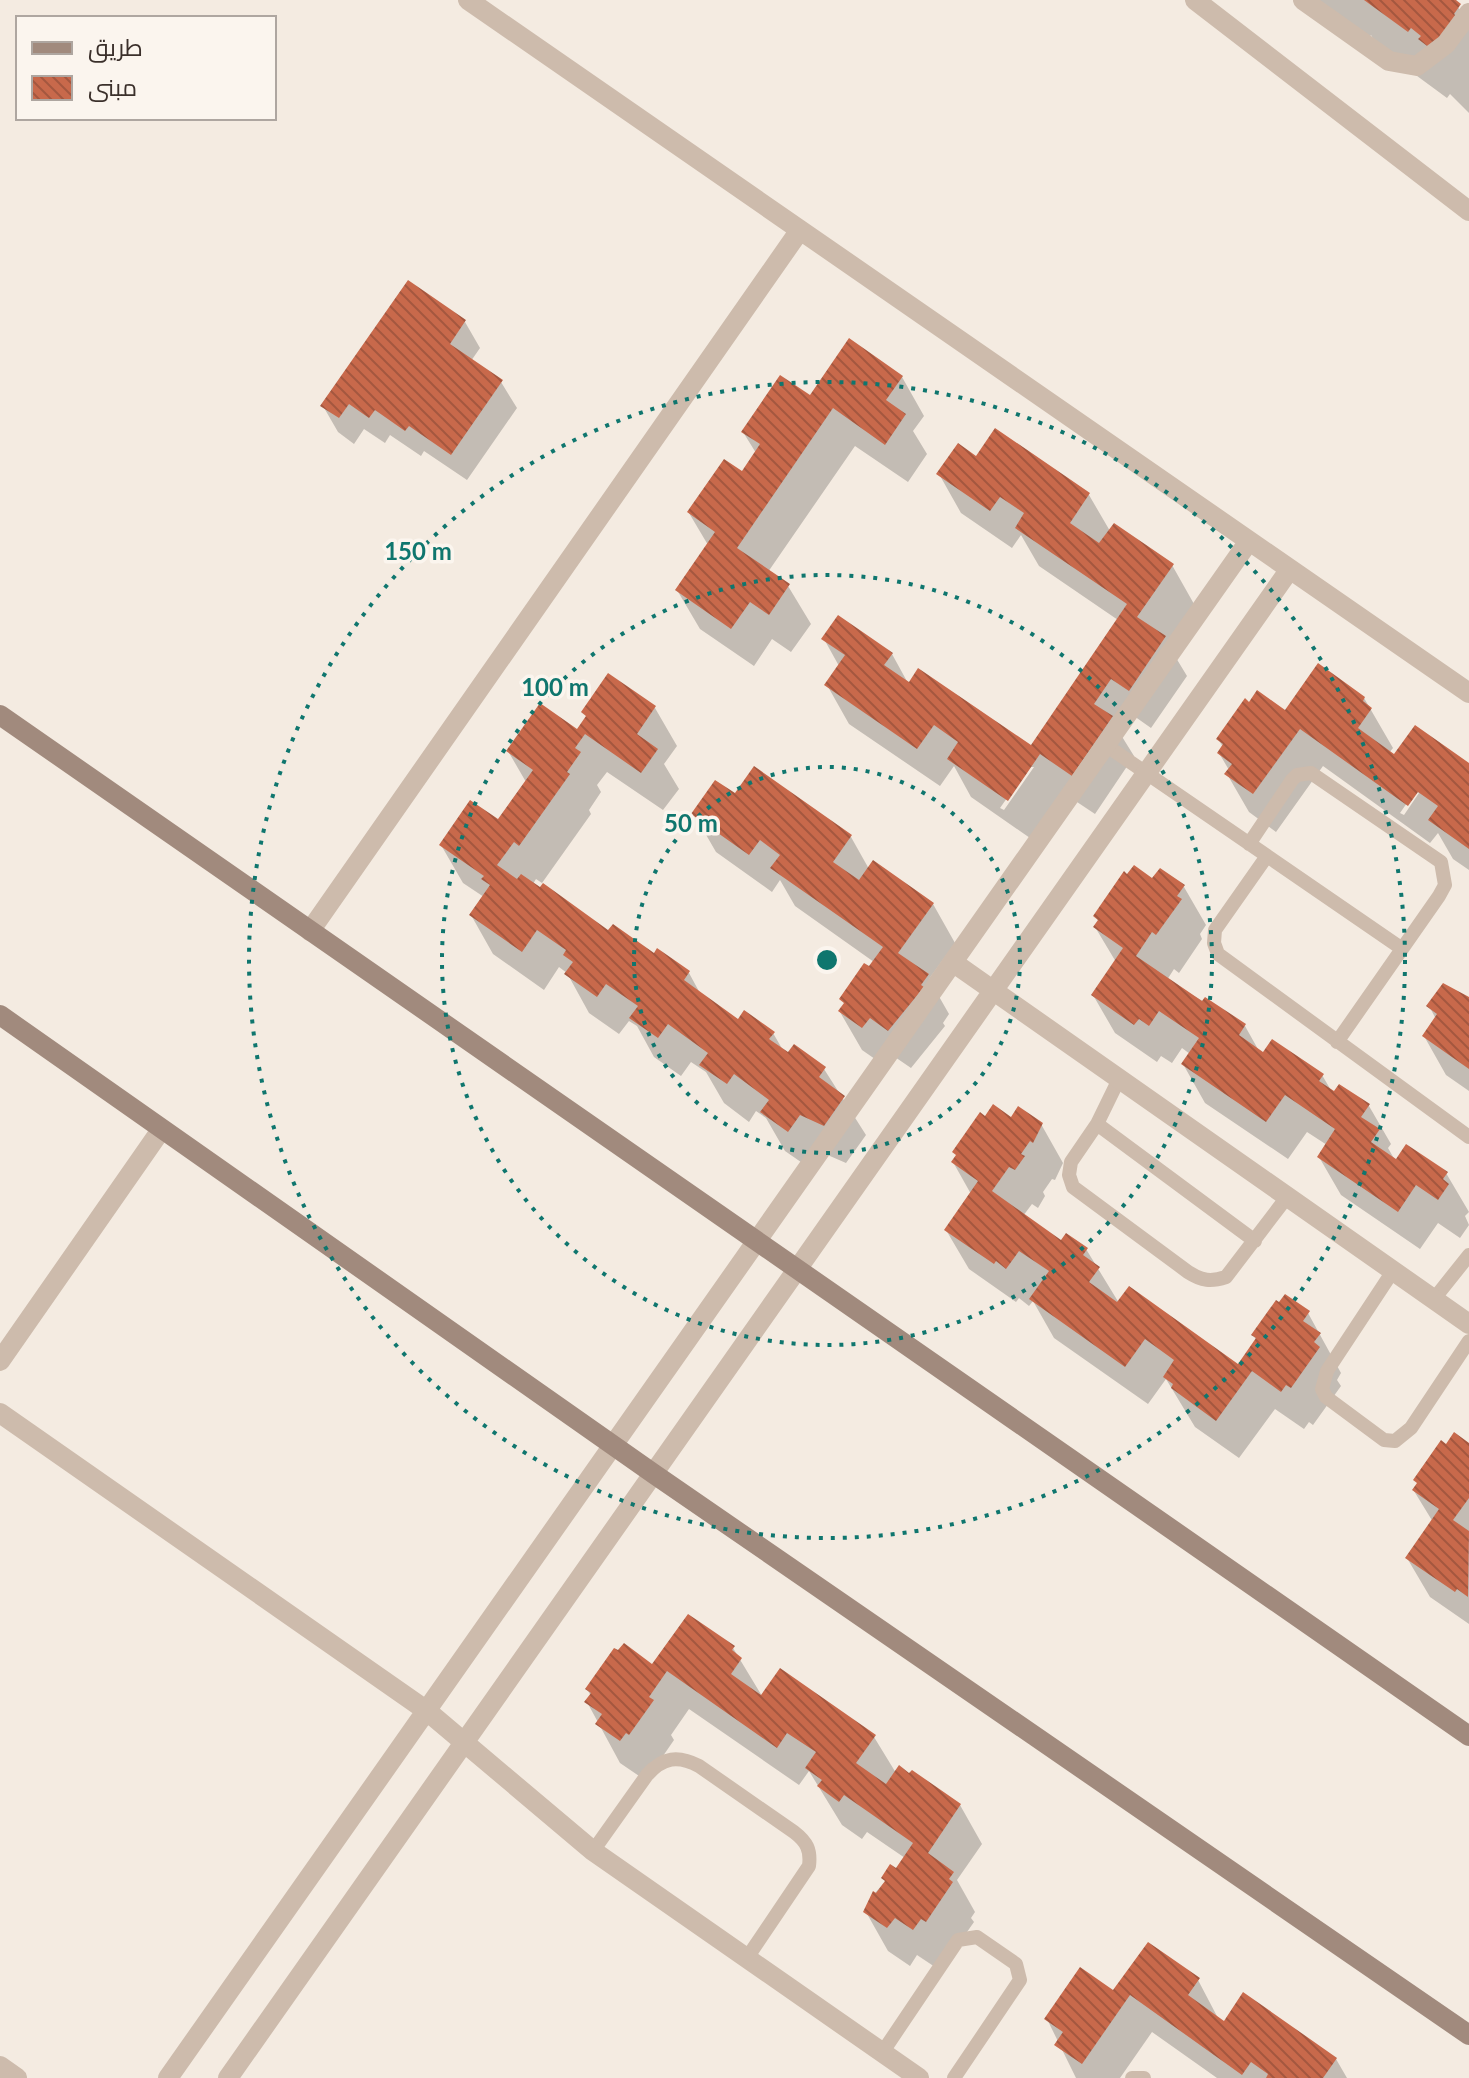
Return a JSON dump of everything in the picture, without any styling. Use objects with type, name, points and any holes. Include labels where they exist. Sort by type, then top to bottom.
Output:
[{"type":"main road","points":[[0,715],[1469,1736]]},
{"type":"main road","points":[[0,1015],[654,1474],[1469,2035]]},
{"type":"street","points":[[468,0],[1469,693]]},
{"type":"street","points":[[1195,0],[1469,211]]},
{"type":"street","points":[[1303,0],[1389,61],[1417,66],[1446,44],[1469,13]]},
{"type":"street","points":[[310,931],[800,230]]},
{"type":"street","points":[[168,2078],[1249,541]]},
{"type":"street","points":[[228,2078],[1290,569]]},
{"type":"street","points":[[954,963],[1469,1324]]},
{"type":"street","points":[[0,1361],[161,1130]]},
{"type":"street","points":[[0,1413],[427,1711],[593,1851],[919,2078]]},
{"type":"street","points":[[0,2066],[17,2078]]},
{"type":"lane","points":[[1107,746],[1401,948]]},
{"type":"lane","points":[[1249,844],[1297,775],[1311,773],[1441,862],[1445,885],[1337,1042]]},
{"type":"lane","points":[[1267,856],[1215,930],[1214,943],[1218,954],[1469,1137]]},
{"type":"lane","points":[[1119,1079],[1097,1124],[1071,1162],[1069,1175],[1073,1187],[1199,1280],[1213,1282],[1226,1277],[1287,1197]]},
{"type":"lane","points":[[1097,1124],[1255,1241]]},
{"type":"lane","points":[[1434,1299],[1469,1255]]},
{"type":"lane","points":[[1393,1271],[1327,1371],[1322,1389],[1326,1397],[1384,1440],[1395,1441],[1411,1428],[1469,1341]]},
{"type":"lane","points":[[593,1851],[647,1775],[657,1764],[671,1758],[686,1759],[699,1766],[794,1832],[805,1841],[810,1853],[809,1866],[747,1958]]},
{"type":"lane","points":[[882,2053],[958,1940],[977,1937],[1016,1964],[1020,1980],[954,2078]]},
{"type":"lane","points":[[1132,2078],[1144,2078]]},
{"type":"building","points":[[1364,0],[1456,0],[1461,4],[1454,14],[1458,17],[1431,49],[1418,39],[1421,36],[1411,28],[1408,32]]},
{"type":"building","points":[[408,280],[466,320],[450,344],[503,380],[451,455],[409,426],[405,431],[375,410],[369,418],[349,404],[339,418],[320,406]]},
{"type":"building","points":[[849,338],[903,376],[886,400],[906,414],[885,445],[833,408],[737,548],[790,584],[769,615],[750,602],[731,629],[675,590],[715,532],[687,512],[724,459],[742,471],[760,444],[741,432],[780,375],[810,395]]},
{"type":"building","points":[[995,428],[1090,493],[1070,523],[1099,543],[1114,523],[1174,564],[1137,617],[1166,636],[1129,691],[1111,679],[1094,704],[1113,716],[1072,776],[1040,754],[1008,801],[947,759],[958,742],[934,725],[917,749],[824,685],[845,655],[821,639],[838,615],[893,653],[884,665],[909,682],[918,668],[1031,745],[1127,604],[1015,528],[1024,513],[1000,497],[990,511],[936,474],[958,443],[976,456]]},
{"type":"building","points":[[1318,663],[1365,697],[1363,701],[1372,708],[1358,728],[1394,754],[1415,725],[1469,763],[1469,849],[1428,820],[1438,806],[1418,792],[1408,806],[1300,729],[1253,794],[1224,774],[1232,764],[1217,753],[1223,744],[1216,739],[1245,698],[1249,702],[1257,690],[1285,710]]},
{"type":"building","points":[[608,673],[656,706],[637,734],[658,749],[641,773],[585,734],[575,748],[581,752],[567,772],[570,774],[519,846],[514,842],[497,865],[517,879],[521,874],[540,887],[543,883],[608,930],[613,924],[654,953],[657,948],[690,971],[684,980],[738,1019],[744,1010],[775,1032],[769,1039],[788,1052],[794,1044],[826,1067],[819,1077],[845,1096],[824,1126],[800,1115],[788,1132],[760,1112],[769,1100],[734,1074],[727,1084],[699,1065],[708,1053],[668,1024],[658,1038],[629,1018],[638,1006],[606,984],[597,997],[564,974],[573,962],[563,955],[566,950],[537,930],[522,952],[469,915],[490,885],[481,879],[484,876],[439,845],[470,800],[498,819],[533,770],[506,751],[540,703],[577,729],[586,716],[581,712]]},
{"type":"building","points":[[754,766],[852,835],[833,862],[859,880],[873,860],[934,903],[898,953],[929,974],[921,985],[924,987],[888,1031],[870,1018],[862,1028],[838,1011],[844,1003],[839,999],[864,963],[869,966],[883,947],[770,868],[780,855],[760,840],[749,855],[691,814],[715,780],[735,793]]},
{"type":"building","points":[[1134,865],[1152,878],[1160,868],[1185,885],[1177,896],[1182,899],[1156,935],[1152,932],[1136,956],[1202,1001],[1205,997],[1246,1024],[1239,1035],[1263,1052],[1272,1039],[1324,1074],[1319,1081],[1334,1091],[1339,1084],[1370,1104],[1361,1117],[1380,1129],[1371,1142],[1396,1159],[1406,1144],[1448,1172],[1443,1179],[1449,1184],[1438,1200],[1416,1185],[1398,1212],[1317,1157],[1335,1129],[1285,1095],[1266,1122],[1181,1064],[1199,1038],[1159,1011],[1149,1026],[1139,1019],[1134,1025],[1091,995],[1123,948],[1093,927],[1098,920],[1093,916],[1124,871],[1127,874]]},
{"type":"building","points":[[1443,983],[1469,997],[1469,1069],[1422,1036],[1437,1014],[1426,1006]]},
{"type":"building","points":[[993,1104],[1011,1117],[1018,1106],[1043,1123],[1033,1143],[1030,1141],[1021,1154],[1025,1156],[1015,1170],[1009,1167],[992,1191],[1061,1240],[1066,1233],[1088,1248],[1083,1255],[1100,1267],[1089,1282],[1117,1302],[1129,1286],[1238,1364],[1256,1338],[1251,1335],[1276,1300],[1279,1302],[1285,1294],[1310,1311],[1303,1321],[1321,1333],[1314,1342],[1320,1347],[1291,1388],[1286,1385],[1281,1392],[1252,1371],[1216,1421],[1171,1388],[1173,1384],[1163,1377],[1174,1360],[1145,1339],[1125,1367],[1029,1299],[1049,1271],[1019,1251],[1006,1269],[944,1230],[978,1181],[951,1162],[956,1155],[952,1152],[980,1112],[985,1116]]},
{"type":"building","points":[[1454,1432],[1469,1443],[1469,1498],[1453,1520],[1469,1531],[1468,1597],[1457,1589],[1455,1592],[1405,1558],[1439,1509],[1412,1490],[1417,1483],[1413,1480],[1441,1440],[1446,1444]]},
{"type":"building","points":[[688,1614],[735,1646],[732,1650],[742,1658],[731,1674],[761,1695],[780,1668],[876,1735],[856,1763],[886,1784],[899,1765],[909,1773],[912,1770],[961,1804],[928,1853],[954,1872],[949,1879],[953,1882],[926,1922],[921,1919],[913,1930],[895,1918],[887,1928],[863,1912],[873,1891],[876,1893],[885,1881],[881,1878],[890,1864],[896,1868],[913,1843],[844,1795],[839,1802],[817,1786],[822,1780],[805,1768],[816,1752],[787,1733],[777,1748],[667,1671],[649,1697],[654,1700],[629,1735],[626,1733],[620,1741],[595,1724],[602,1714],[584,1702],[591,1693],[585,1689],[614,1648],[618,1650],[624,1643],[652,1664]]},
{"type":"building","points":[[1148,1942],[1200,1978],[1188,1995],[1224,2021],[1243,1992],[1337,2058],[1323,2078],[1266,2078],[1268,2074],[1251,2062],[1242,2075],[1130,1995],[1082,2064],[1054,2045],[1063,2032],[1044,2019],[1080,1967],[1113,1990]]}]
